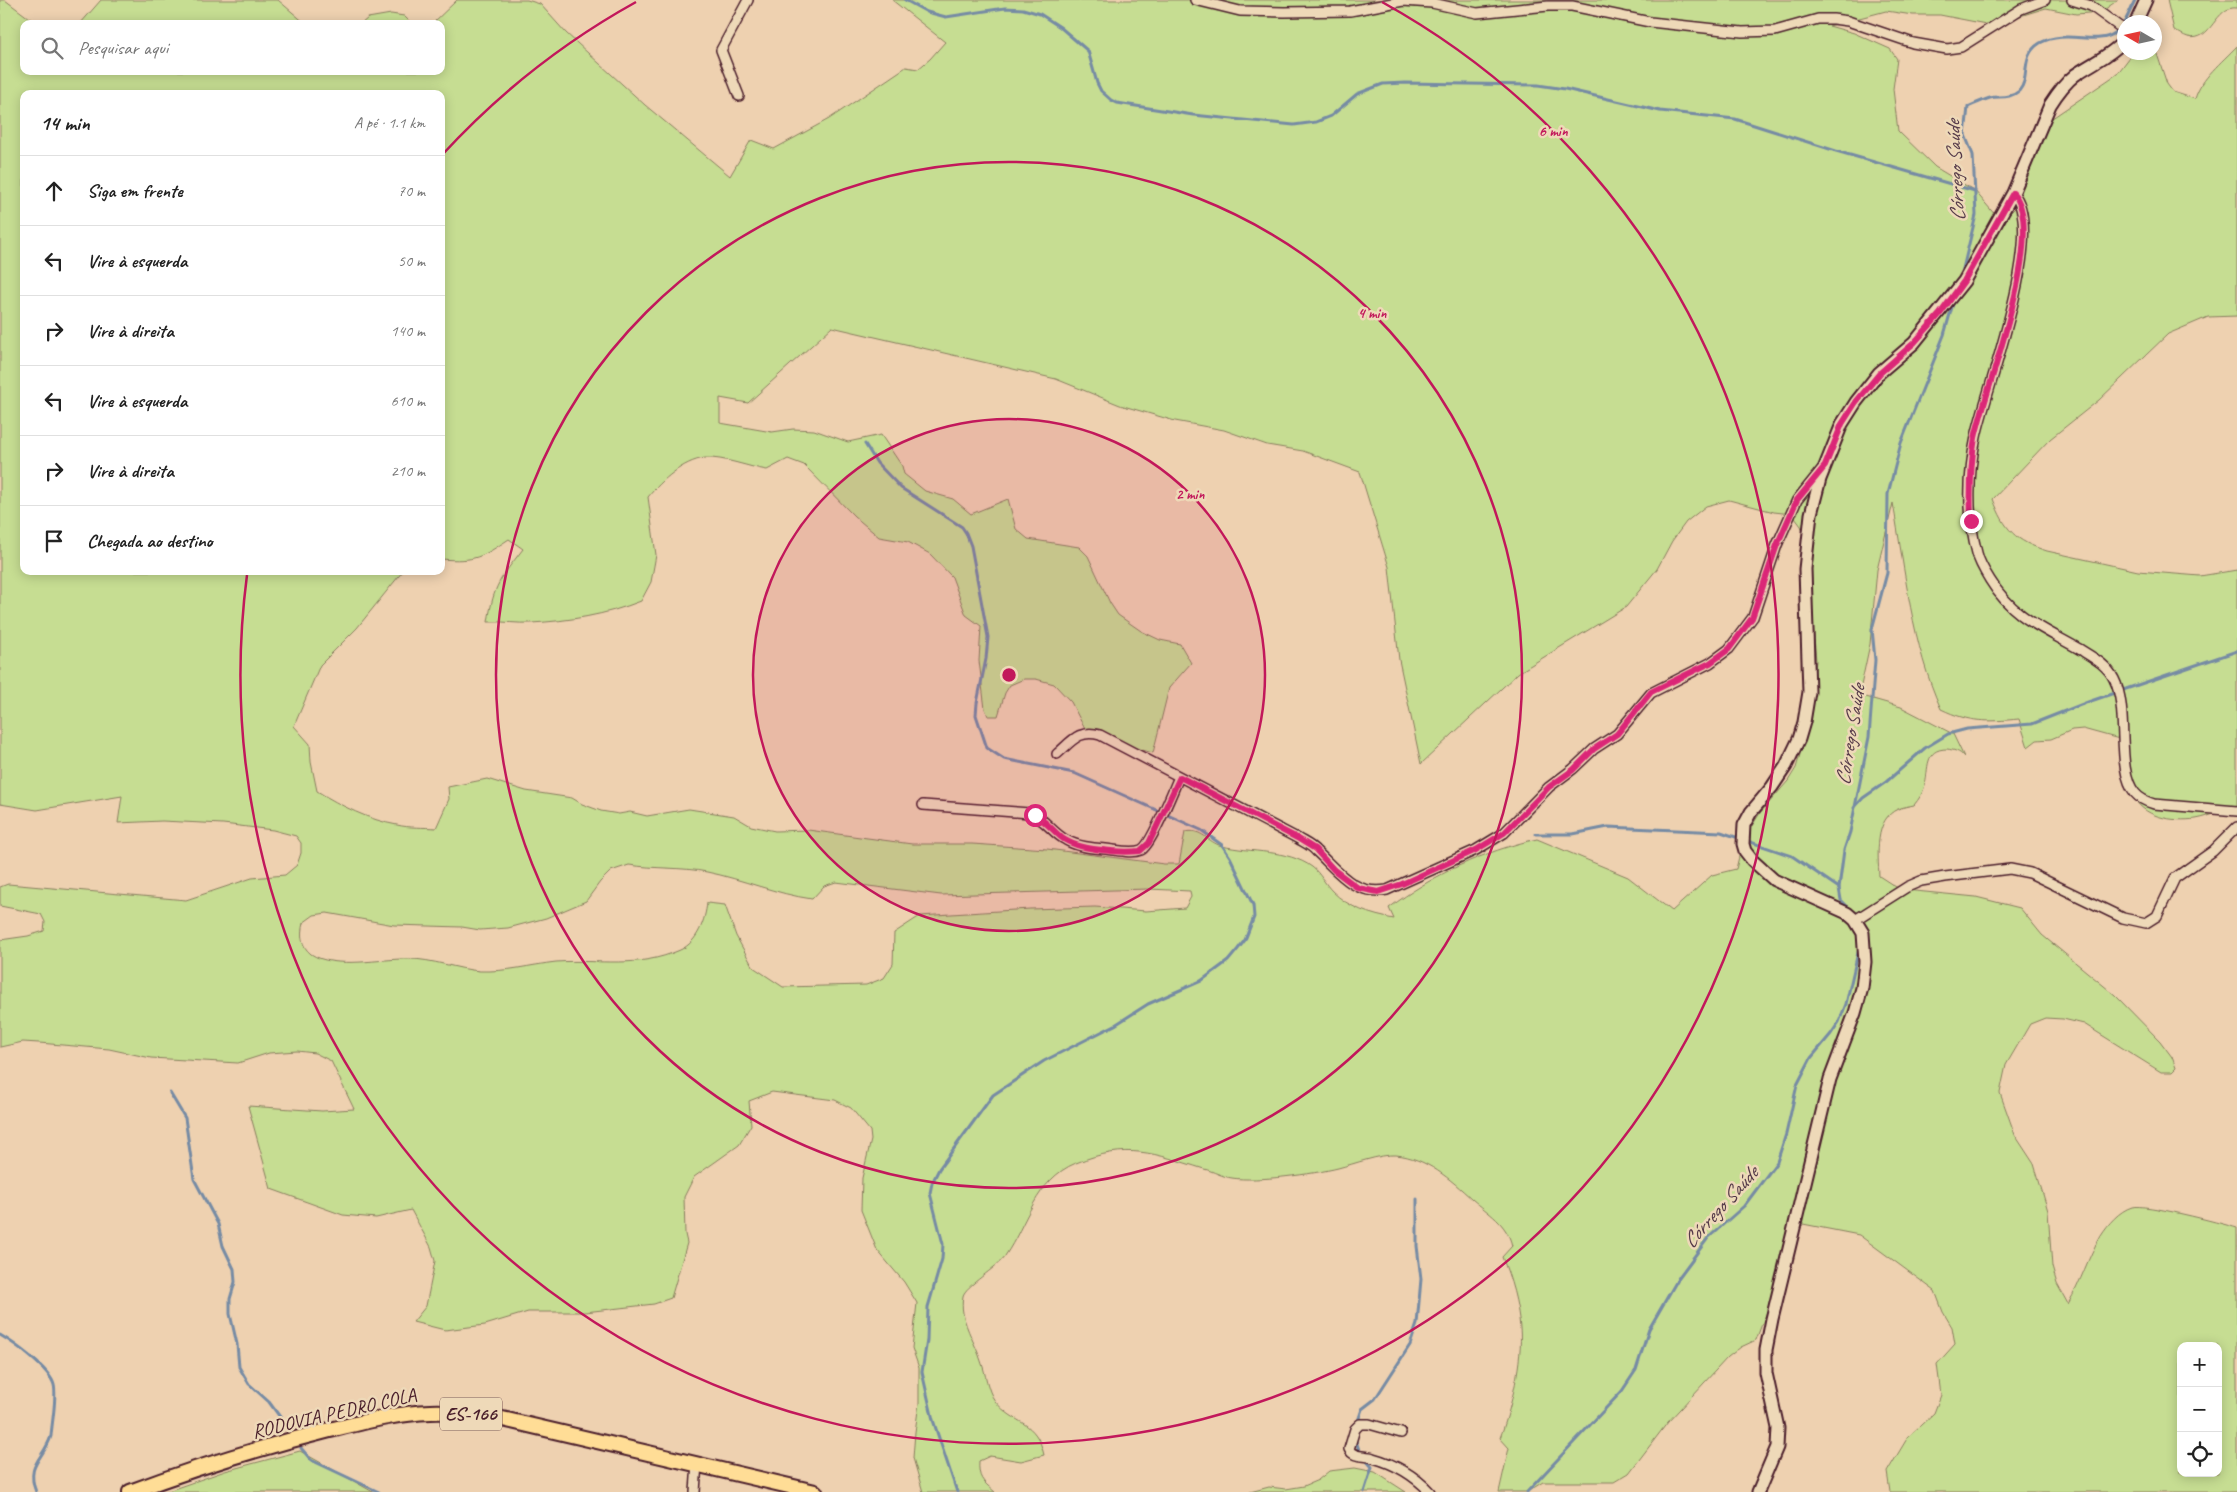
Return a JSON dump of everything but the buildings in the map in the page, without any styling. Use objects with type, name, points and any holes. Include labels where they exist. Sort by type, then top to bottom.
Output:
[{"type":"main road","name":"RODOVIA PEDRO COLA","points":[[130,1492],[196,1468],[304,1437],[406,1414],[432,1412],[482,1415],[697,1463],[815,1492]]},
{"type":"street","points":[[739,96],[721,50],[748,0]]},
{"type":"street","points":[[1195,0],[1240,10],[1284,12],[1350,11],[1403,1],[1432,3],[1477,12],[1548,6],[1572,6],[1650,22],[1742,32],[1775,31],[1818,19],[1833,19],[1848,21],[1913,43],[1948,49],[1961,47],[2021,9],[2045,0]]},
{"type":"street","points":[[2072,0],[2091,6],[2117,25]]},
{"type":"street","points":[[2139,15],[2146,0]]},
{"type":"street","points":[[1758,1492],[1776,1447],[1778,1428],[1766,1373],[1766,1350],[1772,1318],[1830,1079],[1856,1014],[1862,988],[1865,948],[1863,933],[1855,920],[1847,913],[1774,880],[1752,860],[1745,851],[1743,844],[1744,825],[1751,812],[1772,787],[1786,766],[1799,739],[1804,722],[1809,692],[1805,569],[1806,545],[1812,514],[1825,466],[1842,424],[1856,402],[1880,373],[1914,343],[1940,314],[1964,281],[2013,193],[2050,105],[2058,93],[2075,75],[2104,58],[2117,47]]},
{"type":"street","points":[[2013,193],[2022,205],[2024,233],[2015,296],[1975,438],[1970,485],[1971,521],[1977,554],[2000,597],[2014,610],[2032,624],[2102,663],[2114,680],[2122,703],[2125,758],[2129,783],[2135,793],[2144,801],[2154,804],[2237,811]]},
{"type":"street","points":[[1057,754],[1081,734],[1092,733],[1100,735],[1297,838],[1315,849],[1348,882],[1366,891],[1378,892],[1387,890],[1476,850],[1504,833],[1549,787],[1573,770],[1594,749],[1617,734],[1651,692],[1710,663],[1729,649],[1752,618],[1777,545],[1797,500],[1825,466]]},
{"type":"street","points":[[922,805],[1029,813],[1042,819],[1063,839],[1073,844],[1085,847],[1140,851],[1149,843],[1180,777]]},
{"type":"street","points":[[1855,920],[1906,887],[1945,876],[2010,869],[2030,873],[2123,918],[2146,923],[2157,916],[2175,878],[2213,851],[2237,827]]},
{"type":"street","points":[[1401,1433],[1369,1424],[1360,1424],[1356,1429],[1348,1450],[1355,1455],[1394,1464],[1408,1472],[1430,1492]]},
{"type":"street","points":[[695,1492],[697,1463]]},
{"type":"green space","points":[[0,0],[5,0],[32,20],[20,20],[20,75],[445,75],[445,20],[436,20],[457,0],[527,0],[540,4],[566,33],[645,105],[730,176],[751,140],[774,149],[829,119],[906,67],[918,69],[930,59],[945,42],[892,0],[2118,0],[2101,12],[2076,14],[2046,8],[1991,25],[1940,15],[1913,15],[1886,11],[1829,26],[1854,33],[1890,49],[1897,59],[1893,89],[1898,131],[1935,167],[1975,191],[1996,216],[1996,227],[2017,206],[2031,159],[2045,123],[2117,74],[2128,60],[2159,60],[2167,84],[2173,92],[2195,99],[2207,77],[2237,46],[2237,316],[2208,317],[2168,334],[2099,400],[2050,439],[1993,499],[2002,519],[2012,533],[2027,543],[2047,551],[2138,571],[2200,576],[2237,570],[2237,812],[2225,811],[2202,818],[2178,820],[2159,817],[2143,808],[2137,802],[2130,788],[2123,740],[2083,729],[2072,730],[2051,739],[2037,740],[2028,747],[2019,719],[1998,721],[1970,719],[1941,709],[1931,685],[1916,634],[1893,503],[1877,570],[1870,644],[1859,695],[1901,707],[1953,734],[1964,757],[1954,750],[1947,749],[1934,752],[1931,756],[1925,785],[1918,800],[1914,805],[1898,809],[1890,814],[1881,829],[1878,848],[1879,876],[1896,887],[1915,891],[1976,897],[2020,908],[2042,935],[2115,995],[2160,1041],[2172,1057],[2176,1068],[2172,1072],[2161,1072],[2084,1024],[2063,1019],[2045,1018],[2030,1024],[2006,1065],[2000,1093],[2015,1135],[2034,1164],[2048,1211],[2052,1267],[2057,1284],[2068,1304],[2101,1235],[2114,1218],[2127,1209],[2132,1207],[2151,1208],[2237,1228],[2237,1492],[1890,1492],[1887,1472],[1908,1437],[1934,1413],[1941,1395],[1937,1364],[1955,1344],[1952,1327],[1943,1312],[1935,1291],[1859,1235],[1803,1224],[1792,1244],[1756,1340],[1741,1347],[1728,1357],[1668,1422],[1629,1473],[1614,1482],[1543,1482],[1527,1492],[1499,1492],[1509,1448],[1500,1438],[1515,1384],[1520,1354],[1519,1319],[1516,1300],[1502,1257],[1512,1246],[1510,1238],[1502,1225],[1455,1184],[1437,1171],[1418,1160],[1407,1157],[1396,1155],[1382,1156],[1315,1173],[1285,1177],[1242,1179],[1225,1176],[1170,1158],[1126,1151],[1094,1157],[1076,1163],[1051,1180],[1033,1204],[1005,1256],[969,1287],[963,1296],[964,1319],[983,1366],[992,1397],[1003,1409],[1036,1435],[1044,1455],[1021,1461],[990,1456],[979,1461],[979,1471],[982,1479],[995,1492],[923,1492],[913,1458],[919,1403],[919,1368],[912,1348],[917,1303],[904,1282],[877,1250],[861,1210],[862,1178],[871,1140],[870,1131],[851,1108],[835,1100],[772,1092],[749,1101],[751,1125],[739,1145],[694,1177],[684,1197],[687,1243],[671,1298],[654,1304],[585,1312],[528,1312],[485,1325],[445,1330],[413,1322],[426,1306],[435,1261],[431,1247],[411,1210],[376,1218],[343,1215],[271,1189],[248,1106],[322,1111],[354,1109],[331,1061],[315,1053],[297,1051],[269,1053],[238,1063],[151,1058],[109,1049],[39,1043],[23,1042],[0,1047],[0,940],[28,936],[44,931],[45,922],[41,914],[0,906],[0,887],[8,884],[186,900],[252,878],[285,875],[297,865],[301,853],[301,843],[296,836],[273,830],[223,824],[162,821],[118,823],[122,796],[37,810],[0,804]],"holes":[[[629,865],[697,870],[785,894],[812,899],[824,886],[836,882],[941,895],[1149,889],[1190,891],[1191,897],[1185,908],[1146,911],[1095,907],[920,916],[894,933],[893,964],[884,978],[866,985],[783,987],[753,967],[736,936],[725,905],[707,903],[699,930],[692,942],[680,950],[664,956],[633,961],[556,962],[480,971],[418,959],[359,962],[321,959],[311,954],[302,940],[303,923],[314,915],[327,913],[394,925],[462,927],[480,930],[508,928],[546,918],[586,901],[611,871]]]},
{"type":"green space","points":[[101,0],[278,0],[301,20],[84,20]]},
{"type":"green space","points":[[2167,0],[2237,0],[2237,8],[2223,12],[2203,35],[2188,37],[2174,30]]},
{"type":"green space","points":[[391,14],[404,16],[408,20],[366,20]]},
{"type":"green space","points":[[300,1451],[373,1492],[165,1492],[225,1471]]},
{"type":"green space","points":[[1355,1468],[1375,1472],[1406,1492],[1250,1492],[1269,1487],[1286,1489],[1304,1486],[1318,1480],[1329,1471]]},
{"type":"waterway","points":[[905,0],[927,12],[946,17],[1005,8],[1023,9],[1040,14],[1060,27],[1088,51],[1101,91],[1117,103],[1193,115],[1294,125],[1316,122],[1331,116],[1357,94],[1383,84],[1538,85],[1565,89],[1660,111],[1735,119],[1836,151],[1975,191]]},
{"type":"waterway","name":"Córrego Saúde","points":[[1961,277],[1976,215],[1973,155],[1965,135],[1968,107],[1990,98],[2016,94],[2024,80],[2027,60],[2034,48],[2040,43],[2060,37],[2099,38],[2108,37],[2115,33],[2124,22],[2135,0]]},
{"type":"waterway","name":"Córrego Saúde","points":[[1849,908],[1841,900],[1839,888],[1844,850],[1850,832],[1869,737],[1875,660],[1872,629],[1887,573],[1888,494],[1901,443],[1944,335],[1954,300]]},
{"type":"waterway","points":[[865,444],[877,463],[901,488],[962,527],[966,533],[971,546],[988,637],[976,715],[987,748],[1004,759],[1074,773],[1201,830],[1222,845],[1230,857],[1253,905],[1254,917],[1245,940],[1228,961],[1201,981],[1148,1004],[1115,1025],[1044,1061],[993,1095],[939,1169],[932,1183],[930,1193],[943,1244],[942,1259],[928,1307],[927,1340],[922,1372],[933,1420],[957,1492]]},
{"type":"waterway","points":[[1854,808],[1863,798],[1886,782],[1925,748],[1948,734],[1967,729],[2032,724],[2088,702],[2237,651]]},
{"type":"waterway","points":[[1536,834],[1573,834],[1608,827],[1721,832],[1792,856],[1839,888]]},
{"type":"waterway","name":"Córrego Saúde","points":[[1527,1492],[1622,1391],[1636,1370],[1649,1329],[1679,1277],[1708,1238],[1744,1206],[1777,1162],[1786,1134],[1797,1085],[1811,1058],[1839,1022],[1846,1004],[1859,948]]},
{"type":"waterway","points":[[170,1093],[185,1118],[194,1179],[218,1224],[223,1246],[234,1269],[235,1282],[230,1299],[230,1314],[237,1344],[239,1367],[249,1384],[269,1402],[291,1432]]},
{"type":"waterway","points":[[1357,1424],[1362,1409],[1375,1399],[1410,1345],[1417,1324],[1421,1279],[1417,1246],[1417,1199]]},
{"type":"waterway","points":[[0,1335],[39,1364],[54,1385],[55,1403],[51,1436],[34,1468],[33,1482],[36,1492]]},
{"type":"waterway","points":[[1355,1438],[1360,1453]]},
{"type":"waterway","points":[[301,1448],[311,1460],[379,1492]]},
{"type":"waterway","points":[[1364,1458],[1372,1467],[1364,1492]]},
{"type":"route","points":[[1035,815],[1042,819],[1063,839],[1073,844],[1131,852],[1140,851],[1149,843],[1180,777],[1315,849],[1334,870],[1358,888],[1378,892],[1402,884],[1476,850],[1504,833],[1523,816],[1549,787],[1573,770],[1586,755],[1625,727],[1651,692],[1710,663],[1729,649],[1744,631],[1752,618],[1761,596],[1786,522],[1797,500],[1825,466],[1829,452],[1842,424],[1856,402],[1880,373],[1914,343],[1940,314],[1964,281],[2013,193],[2022,205],[2024,215],[2021,263],[2007,329],[1987,390],[1975,438],[1970,485],[1971,521]]}]
